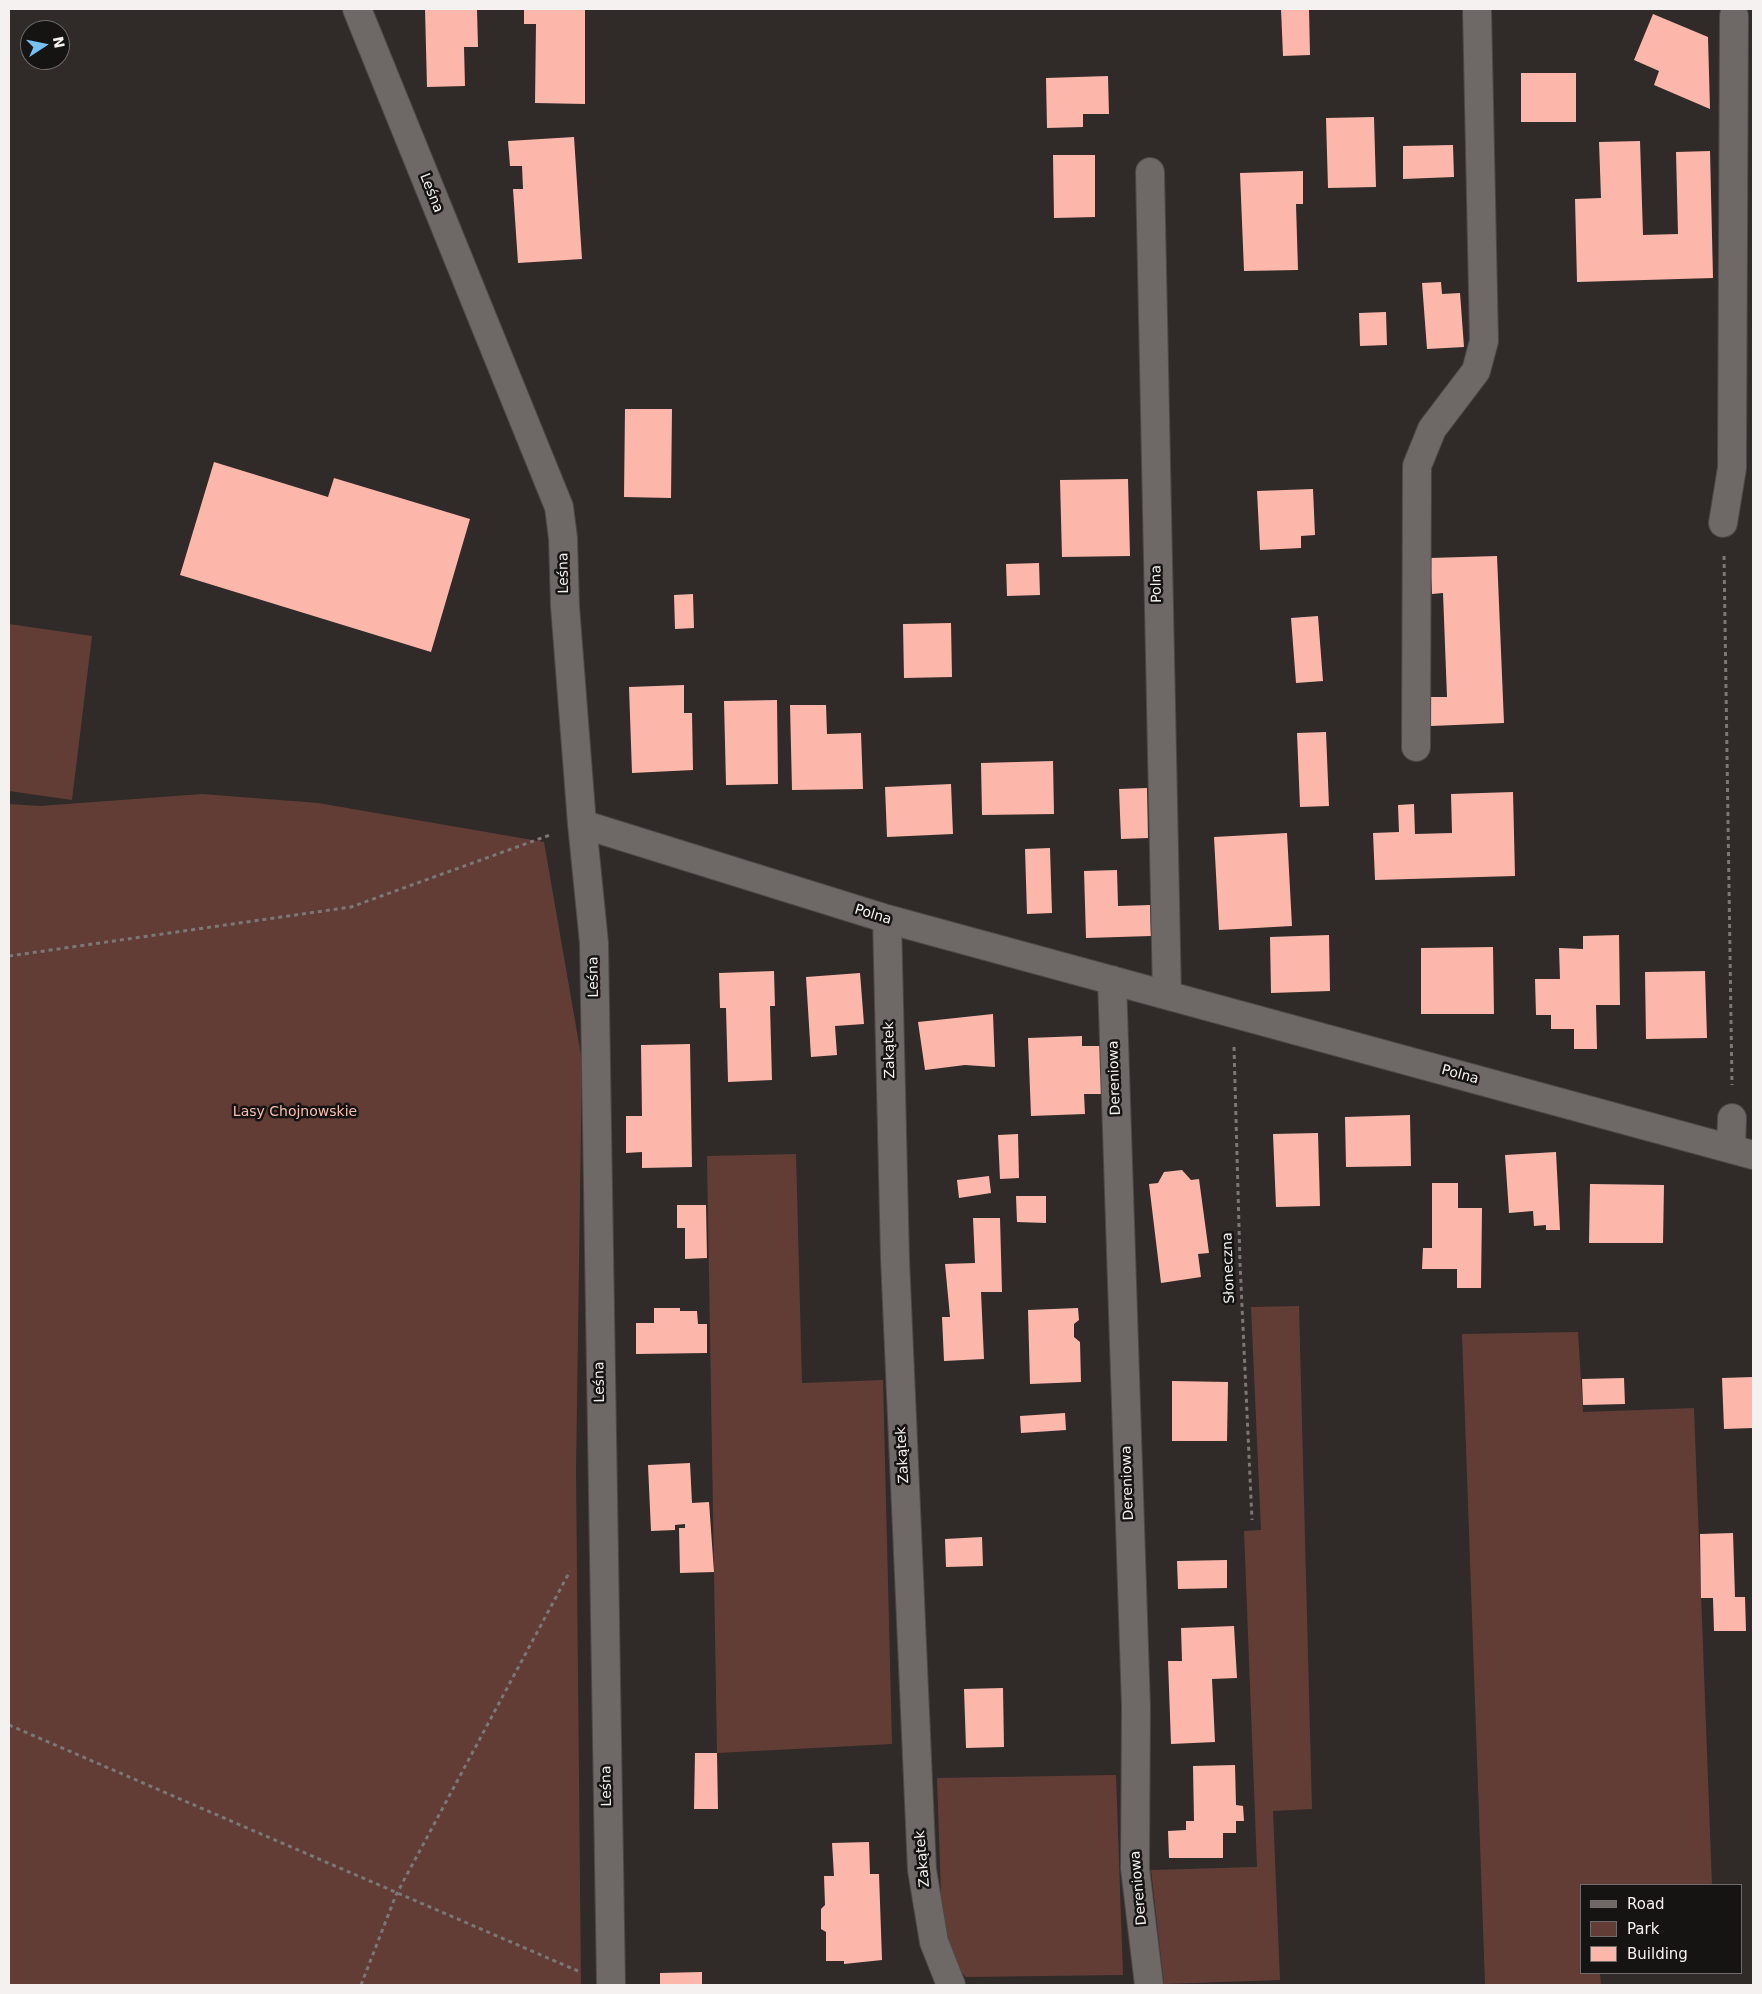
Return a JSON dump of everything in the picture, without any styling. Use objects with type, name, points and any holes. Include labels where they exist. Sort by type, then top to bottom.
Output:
[{"type":"street","name":"Leśna","points":[[357,9],[559,506],[563,538],[565,606],[582,824],[594,943],[611,1985]]},
{"type":"street","points":[[1416,747],[1418,466],[1432,429],[1476,371],[1484,341],[1477,9]]},
{"type":"street","points":[[1723,523],[1732,468],[1736,16]]},
{"type":"street","name":"Polna","points":[[1150,172],[1167,995]]},
{"type":"street","name":"Polna","points":[[582,824],[887,919],[1742,1152]]},
{"type":"street","name":"Zakątek","points":[[887,919],[895,1259],[922,1870],[934,1942],[951,1985]]},
{"type":"street","name":"Dereniowa","points":[[1112,980],[1135,1697],[1135,1868],[1149,1985]]},
{"type":"street","points":[[1732,1118],[1742,1152]]},
{"type":"path","points":[[1723,523],[1732,1118]]},
{"type":"path","points":[[9,956],[351,907],[582,824]]},
{"type":"path","name":"Słoneczna","points":[[1234,1014],[1240,1263],[1252,1520]]},
{"type":"path","points":[[361,1985],[396,1894],[574,1564]]},
{"type":"path","points":[[9,1726],[584,1974]]},
{"type":"green space","points":[[9,624],[92,636],[72,800],[9,791]]},
{"type":"green space","name":"Lasy Chojnowskie","points":[[202,794],[318,803],[544,842],[582,1061],[576,1471],[581,1985],[9,1985],[9,804],[40,806]]},
{"type":"green space","points":[[796,1154],[802,1383],[883,1380],[892,1744],[717,1753],[707,1156]]},
{"type":"green space","points":[[1299,1306],[1312,1809],[1273,1811],[1280,1980],[1164,1984],[1151,1870],[1257,1867],[1244,1531],[1261,1530],[1251,1307]]},
{"type":"green space","points":[[1578,1332],[1583,1412],[1694,1408],[1712,1884],[1580,1884],[1580,1974],[1600,1974],[1601,1985],[1485,1985],[1462,1334]]},
{"type":"green space","points":[[1116,1775],[1123,1975],[966,1977],[943,1954],[937,1778]]},
{"type":"building","points":[[425,9],[477,9],[478,47],[464,47],[465,86],[427,87]]},
{"type":"building","points":[[524,9],[585,9],[585,104],[535,103],[536,24],[524,24]]},
{"type":"building","points":[[1281,9],[1309,9],[1310,55],[1283,56]]},
{"type":"building","points":[[1653,14],[1708,37],[1710,109],[1654,85],[1659,71],[1634,60]]},
{"type":"building","points":[[1521,73],[1576,73],[1576,122],[1521,122]]},
{"type":"building","points":[[1108,76],[1109,114],[1083,114],[1083,127],[1047,128],[1046,78]]},
{"type":"building","points":[[1374,117],[1376,187],[1328,188],[1326,118]]},
{"type":"building","points":[[574,137],[582,259],[518,263],[513,189],[523,189],[522,166],[510,166],[508,141]]},
{"type":"building","points":[[1640,141],[1643,235],[1678,234],[1676,152],[1710,151],[1713,278],[1577,282],[1575,199],[1601,198],[1599,142]]},
{"type":"building","points":[[1453,145],[1454,177],[1403,179],[1403,146]]},
{"type":"building","points":[[1053,155],[1095,155],[1095,217],[1054,218]]},
{"type":"building","points":[[1303,171],[1303,204],[1296,204],[1298,270],[1244,271],[1240,173]]},
{"type":"building","points":[[1441,282],[1442,294],[1460,293],[1464,347],[1427,349],[1422,283]]},
{"type":"building","points":[[1386,312],[1387,345],[1360,346],[1359,313]]},
{"type":"building","points":[[625,409],[672,409],[671,498],[624,497]]},
{"type":"building","points":[[214,462],[328,497],[334,478],[470,519],[431,652],[180,575]]},
{"type":"building","points":[[1128,479],[1130,556],[1062,557],[1060,480]]},
{"type":"building","points":[[1313,489],[1315,535],[1301,536],[1301,548],[1260,550],[1257,491]]},
{"type":"building","points":[[1497,556],[1504,723],[1431,726],[1430,697],[1447,697],[1443,593],[1432,594],[1430,558]]},
{"type":"building","points":[[1039,563],[1040,595],[1007,596],[1006,564]]},
{"type":"building","points":[[693,594],[694,628],[675,629],[674,595]]},
{"type":"building","points":[[1318,616],[1323,681],[1296,683],[1291,618]]},
{"type":"building","points":[[951,623],[952,677],[904,678],[903,624]]},
{"type":"building","points":[[684,685],[684,713],[692,713],[693,770],[632,773],[629,687]]},
{"type":"building","points":[[777,700],[778,784],[726,785],[724,701]]},
{"type":"building","points":[[790,705],[826,705],[827,734],[861,733],[863,789],[792,790]]},
{"type":"building","points":[[1326,732],[1329,806],[1300,807],[1297,733]]},
{"type":"building","points":[[1053,761],[1054,814],[982,815],[981,763]]},
{"type":"building","points":[[951,784],[953,834],[887,837],[885,787]]},
{"type":"building","points":[[1147,788],[1148,838],[1121,839],[1119,789]]},
{"type":"building","points":[[1513,792],[1515,876],[1375,880],[1373,833],[1399,832],[1398,805],[1414,804],[1415,834],[1452,833],[1451,794]]},
{"type":"building","points":[[1287,833],[1292,926],[1219,930],[1214,837]]},
{"type":"building","points":[[1050,848],[1052,913],[1027,914],[1025,849]]},
{"type":"building","points":[[1117,870],[1118,906],[1150,905],[1151,936],[1086,938],[1084,871]]},
{"type":"building","points":[[1329,935],[1330,991],[1271,993],[1270,937]]},
{"type":"building","points":[[1619,935],[1620,1005],[1596,1005],[1597,1049],[1574,1049],[1574,1029],[1551,1029],[1551,1015],[1536,1015],[1535,979],[1560,979],[1559,948],[1583,949],[1583,936]]},
{"type":"building","points":[[1493,947],[1494,1014],[1421,1014],[1421,948]]},
{"type":"building","points":[[774,971],[775,1006],[770,1006],[772,1080],[728,1082],[726,1008],[720,1008],[719,973]]},
{"type":"building","points":[[1705,971],[1707,1038],[1646,1039],[1645,972]]},
{"type":"building","points":[[860,973],[864,1024],[835,1026],[837,1055],[811,1057],[806,977]]},
{"type":"building","points":[[993,1014],[995,1067],[965,1065],[925,1070],[918,1022]]},
{"type":"building","points":[[1082,1036],[1082,1046],[1101,1046],[1102,1094],[1084,1094],[1085,1114],[1031,1116],[1028,1038]]},
{"type":"building","points":[[690,1044],[692,1167],[642,1168],[642,1152],[626,1153],[626,1116],[642,1116],[641,1045]]},
{"type":"building","points":[[1410,1115],[1411,1166],[1346,1167],[1345,1117]]},
{"type":"building","points":[[1318,1133],[1320,1206],[1276,1207],[1273,1134]]},
{"type":"building","points":[[1018,1134],[1019,1178],[1000,1179],[998,1135]]},
{"type":"building","points":[[1556,1152],[1560,1230],[1546,1230],[1546,1225],[1534,1226],[1533,1211],[1509,1213],[1505,1155]]},
{"type":"building","points":[[1182,1170],[1191,1180],[1199,1179],[1209,1253],[1198,1254],[1201,1277],[1161,1283],[1149,1184],[1158,1183],[1164,1172]]},
{"type":"building","points":[[989,1176],[991,1193],[959,1198],[957,1180]]},
{"type":"building","points":[[1432,1183],[1458,1183],[1458,1208],[1482,1208],[1481,1288],[1457,1288],[1457,1269],[1422,1269],[1423,1248],[1432,1248]]},
{"type":"building","points":[[1590,1184],[1664,1185],[1663,1243],[1589,1243]]},
{"type":"building","points":[[1016,1196],[1046,1196],[1046,1223],[1017,1222]]},
{"type":"building","points":[[677,1205],[706,1205],[707,1258],[685,1259],[685,1228],[677,1228]]},
{"type":"building","points":[[973,1218],[1000,1218],[1002,1292],[981,1292],[984,1359],[944,1361],[942,1317],[950,1317],[945,1264],[975,1263]]},
{"type":"building","points":[[654,1308],[680,1308],[680,1311],[697,1311],[698,1324],[707,1324],[707,1353],[636,1354],[636,1323],[654,1323]]},
{"type":"building","points":[[1078,1308],[1079,1320],[1074,1324],[1074,1337],[1080,1342],[1081,1382],[1030,1384],[1028,1310]]},
{"type":"building","points":[[1753,1377],[1753,1428],[1724,1429],[1722,1378]]},
{"type":"building","points":[[1624,1378],[1625,1404],[1583,1405],[1582,1379]]},
{"type":"building","points":[[1172,1381],[1228,1382],[1227,1441],[1172,1441]]},
{"type":"building","points":[[1065,1413],[1066,1430],[1021,1433],[1020,1416]]},
{"type":"building","points":[[690,1463],[692,1503],[709,1502],[714,1572],[680,1573],[679,1528],[685,1528],[685,1524],[675,1525],[675,1530],[651,1531],[648,1465]]},
{"type":"building","points":[[1733,1533],[1735,1597],[1745,1597],[1746,1631],[1714,1631],[1713,1598],[1701,1598],[1700,1534]]},
{"type":"building","points":[[982,1537],[983,1566],[946,1567],[945,1539]]},
{"type":"building","points":[[1227,1560],[1227,1588],[1178,1589],[1177,1561]]},
{"type":"building","points":[[1234,1626],[1237,1678],[1212,1679],[1215,1742],[1171,1744],[1168,1661],[1182,1661],[1181,1628]]},
{"type":"building","points":[[1003,1688],[1004,1747],[966,1748],[964,1689]]},
{"type":"building","points":[[695,1753],[717,1753],[718,1809],[694,1809]]},
{"type":"building","points":[[1235,1765],[1236,1805],[1243,1806],[1244,1821],[1236,1821],[1236,1833],[1223,1833],[1223,1858],[1169,1858],[1168,1831],[1186,1830],[1186,1821],[1194,1821],[1193,1766]]},
{"type":"building","points":[[869,1842],[870,1874],[879,1874],[882,1960],[844,1964],[844,1961],[826,1961],[826,1932],[821,1929],[821,1909],[825,1905],[824,1876],[834,1876],[832,1843]]},
{"type":"building","points":[[702,1972],[702,1985],[660,1985],[660,1973]]}]
